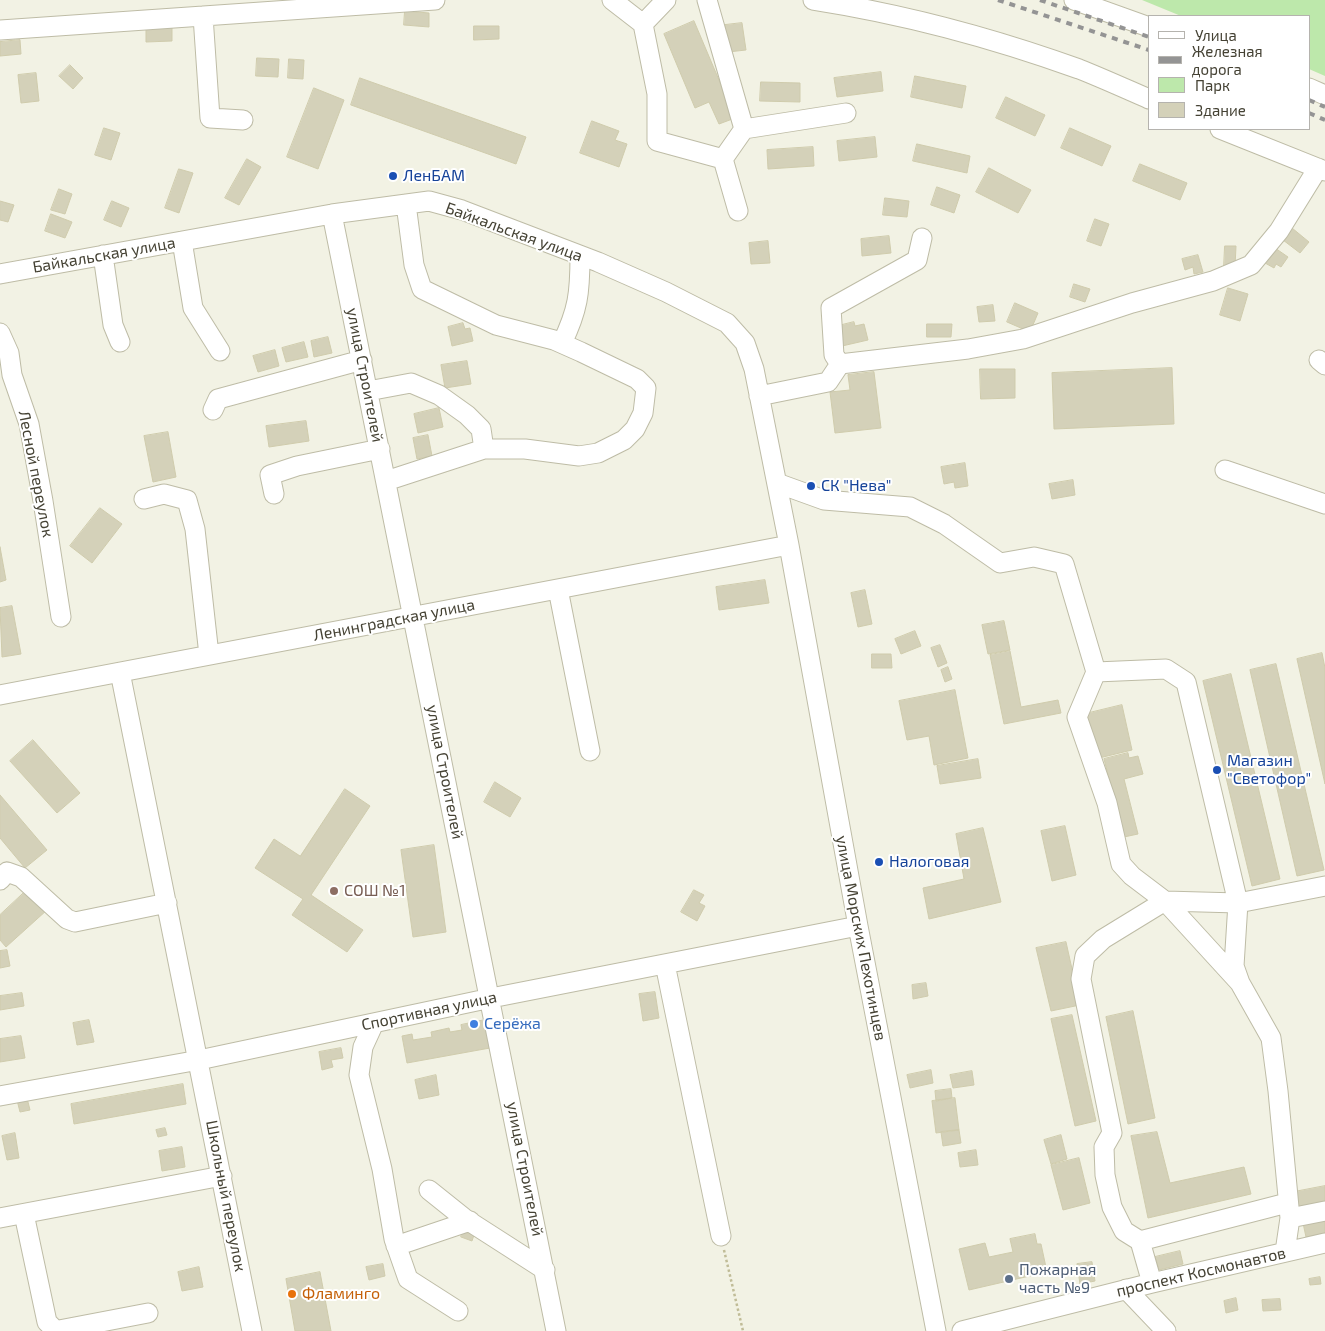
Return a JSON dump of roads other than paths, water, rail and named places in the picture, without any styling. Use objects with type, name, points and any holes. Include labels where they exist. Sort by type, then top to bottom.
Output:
[{"type":"street","points":[[0,30],[435,0]]},
{"type":"street","points":[[612,0],[643,24],[657,94],[658,141],[723,159]]},
{"type":"street","points":[[643,24],[666,0]]},
{"type":"street","points":[[707,0],[744,129]]},
{"type":"street","points":[[813,0],[867,8],[972,35],[1079,69],[1148,99]]},
{"type":"street","points":[[1074,0],[1148,26]]},
{"type":"street","points":[[203,16],[210,118],[243,120]]},
{"type":"street","points":[[1310,88],[1325,95]]},
{"type":"street","points":[[723,159],[744,129],[846,113]]},
{"type":"street","points":[[759,396],[828,382],[840,364],[968,349],[1023,339],[1132,303],[1213,281],[1251,266],[1279,232],[1322,170],[1222,130]]},
{"type":"street","points":[[723,159],[738,211]]},
{"type":"street","name":"Байкальская улица","points":[[0,274],[332,214],[429,201],[462,210],[666,292],[727,323],[745,343],[754,369],[789,545]]},
{"type":"street","points":[[386,481],[484,449],[525,448],[579,456],[598,453],[624,440],[635,429],[644,414],[646,388],[637,379],[562,343],[496,326],[422,289],[414,265],[406,204]]},
{"type":"street","name":"улица Строителей","points":[[332,214],[556,1331]]},
{"type":"street","points":[[840,364],[834,355],[831,308],[917,260],[922,238]]},
{"type":"street","points":[[182,241],[193,308],[220,351]]},
{"type":"street","points":[[103,255],[113,325],[120,342]]},
{"type":"street","points":[[562,343],[574,318],[580,293],[580,256]]},
{"type":"street","name":"Лесной переулок","points":[[0,333],[9,353],[12,375],[29,424],[43,501],[60,617]]},
{"type":"street","points":[[213,410],[218,399],[362,360]]},
{"type":"street","points":[[368,391],[411,383],[439,395],[467,414],[481,429],[484,449]]},
{"type":"street","points":[[274,494],[270,475],[297,466],[380,450]]},
{"type":"street","points":[[1225,470],[1325,504]]},
{"type":"street","points":[[776,483],[824,500],[910,507],[944,524],[1000,563],[1034,557],[1064,564],[1096,672],[1077,718],[1108,803],[1121,864],[1132,876],[1165,901],[1240,983]]},
{"type":"street","points":[[144,499],[164,494],[187,500],[195,529],[209,654]]},
{"type":"street","name":"Ленинградская улица","points":[[0,696],[209,654],[789,545]]},
{"type":"street","name":"улица Морских Пехотинцев","points":[[789,545],[858,926],[936,1331]]},
{"type":"street","points":[[558,589],[590,751]]},
{"type":"street","points":[[1096,672],[1166,669],[1186,682],[1238,903],[1234,966],[1240,983],[1271,1038],[1289,1210],[1285,1252]]},
{"type":"street","name":"Школьный переулок","points":[[120,672],[252,1331]]},
{"type":"street","points":[[0,880],[6,872],[21,877],[67,919],[75,922],[167,903]]},
{"type":"street","points":[[1152,1283],[1140,1241],[1124,1231],[1112,1208],[1107,1183],[1104,1148],[1112,1133],[1081,979],[1085,956],[1103,939],[1165,901],[1238,903],[1325,886]]},
{"type":"street","name":"Спортивная улица","points":[[0,1096],[199,1060],[490,998],[858,926]]},
{"type":"street","points":[[665,964],[721,1236]]},
{"type":"street","points":[[374,1023],[363,1047],[359,1076],[382,1168],[396,1246],[408,1279],[458,1311]]},
{"type":"street","points":[[0,1218],[222,1176]]},
{"type":"street","points":[[429,1190],[470,1222],[545,1270]]},
{"type":"street","points":[[1140,1241],[1289,1210],[1325,1211]]},
{"type":"street","points":[[24,1214],[47,1322],[50,1327],[59,1330],[148,1313]]},
{"type":"street","points":[[396,1246],[470,1222]]},
{"type":"street","name":"проспект Космонавтов","points":[[962,1331],[1126,1289],[1325,1243]]},
{"type":"street","points":[[1126,1289],[1166,1331]]},
{"type":"railway","points":[[998,0],[1148,50]]},
{"type":"railway","points":[[1040,0],[1148,37]]},
{"type":"railway","points":[[1310,100],[1325,107]]},
{"type":"railway","points":[[1310,113],[1325,120]]},
{"type":"place","name":"ЛенБАМ","points":[[393,176]]},
{"type":"place","name":"СК \"Нева\"","points":[[811,486]]},
{"type":"place","name":"Магазин \"Светофор\"","points":[[1217,770]]},
{"type":"place","name":"Налоговая","points":[[879,862]]},
{"type":"place","name":"СОШ №1","points":[[334,891]]},
{"type":"place","name":"Серёжа","points":[[474,1024]]},
{"type":"place","name":"Пожарная часть №9","points":[[1009,1279]]},
{"type":"place","name":"Фламинго","points":[[292,1294]]}]
